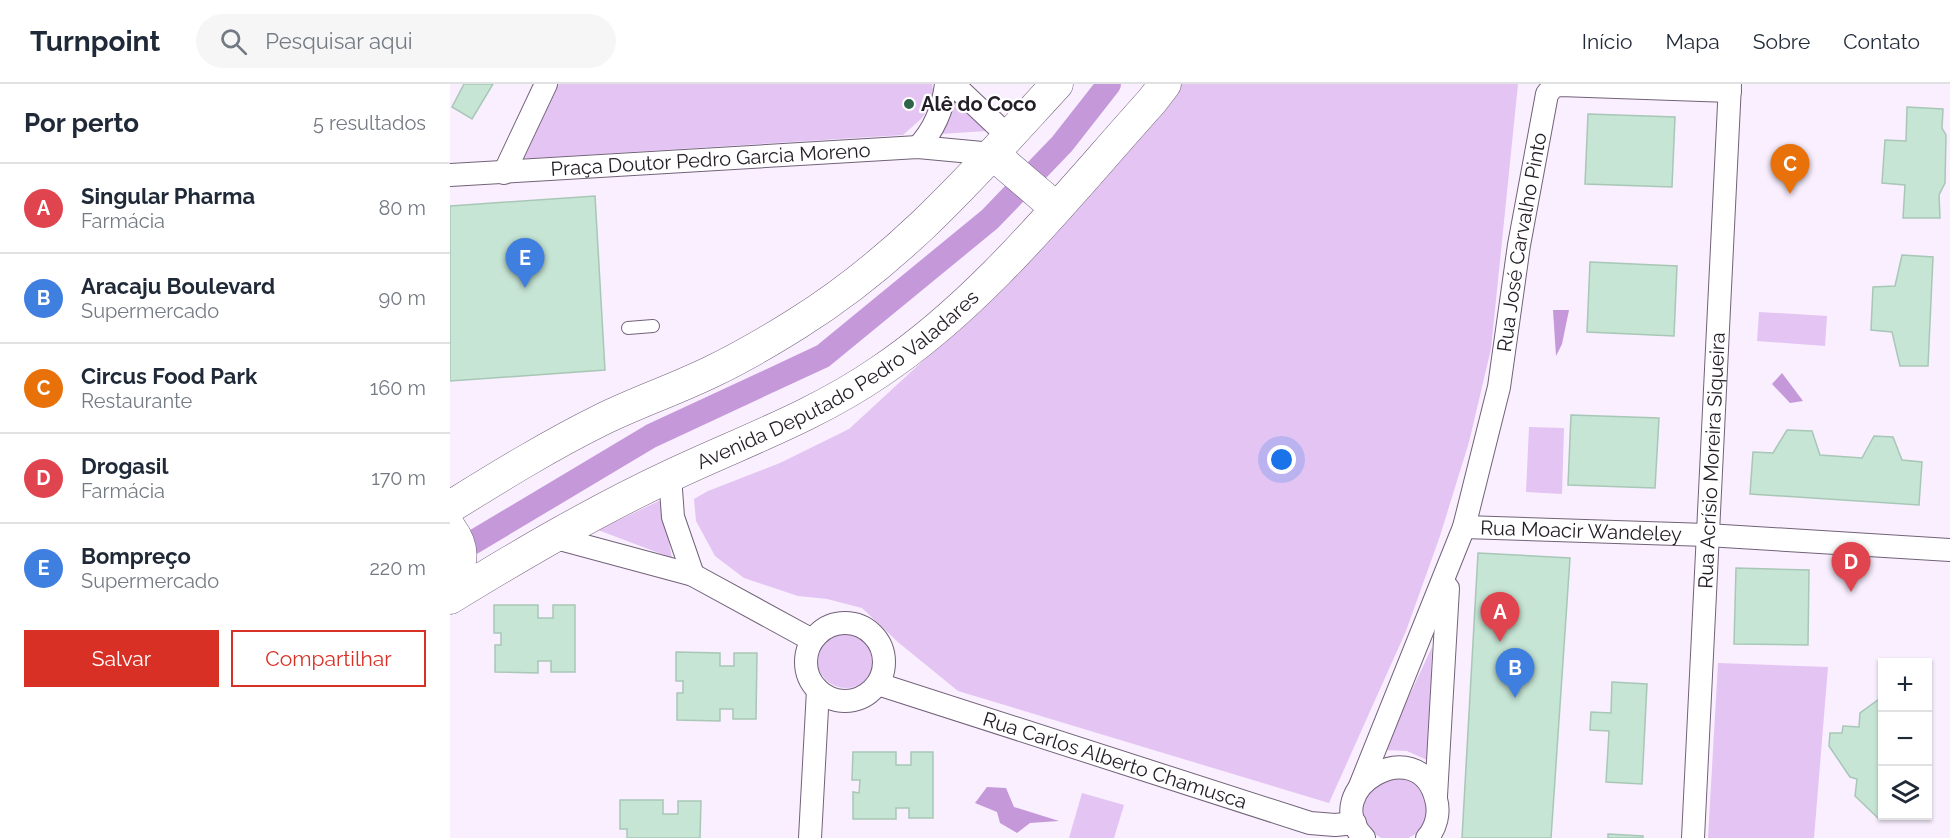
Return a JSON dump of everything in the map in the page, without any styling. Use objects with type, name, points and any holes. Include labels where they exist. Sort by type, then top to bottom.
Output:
[{"type":"main road","points":[[452,585],[462,556],[451,522],[541,451],[605,417],[714,370],[800,322],[886,260],[1003,152],[1057,84]]},
{"type":"main road","name":"Avenida Deputado Pedro Valadares","points":[[452,585],[670,476],[827,405],[880,372],[940,326],[1047,201],[1152,101],[1165,84]]},
{"type":"main road","points":[[1003,152],[1047,201]]},
{"type":"street","points":[[504,173],[546,84]]},
{"type":"street","points":[[918,147],[930,134],[938,117],[946,84]]},
{"type":"street","points":[[953,84],[1003,152]]},
{"type":"street","name":"Rua José Carvalho Pinto","points":[[1359,830],[1352,810],[1360,786],[1449,571],[1464,527],[1499,387],[1519,245],[1547,94],[1553,87],[1560,85],[1730,87]]},
{"type":"street","name":"Rua Acrísio Moreira Siqueira","points":[[1693,838],[1730,87]]},
{"type":"street","name":"Praça Doutor Pedro Garcia Moreno","points":[[450,176],[918,147],[1003,152]]},
{"type":"street","points":[[670,476],[673,517],[693,575]]},
{"type":"street","name":"Rua Moacir Wandeley","points":[[1464,527],[1707,535],[1950,550]]},
{"type":"street","points":[[552,537],[693,575],[812,640]]},
{"type":"street","name":"Rua José Carvalho Pinto","points":[[1430,836],[1438,809],[1436,796],[1449,571]]},
{"type":"street","points":[[838,623],[856,624],[868,629],[883,649],[885,661],[878,684],[860,698],[849,701],[838,701],[818,690],[810,679],[806,666],[807,652],[812,640],[821,631],[838,623]]},
{"type":"street","name":"Rua Carlos Alberto Chamusca","points":[[878,684],[1310,823],[1359,830]]},
{"type":"street","points":[[810,838],[818,690]]},
{"type":"street","points":[[1360,786],[1369,776],[1381,770],[1401,768],[1420,775],[1430,784],[1436,796]]},
{"type":"lane","points":[[628,328],[653,326]]},
{"type":"shaded area","points":[[559,84],[932,84],[935,101],[921,119],[903,135],[519,159]]},
{"type":"shaded area","points":[[1180,84],[1518,84],[1491,349],[1469,442],[1440,536],[1406,631],[1329,803],[958,691],[899,643],[862,608],[827,599],[798,596],[744,578],[715,556],[696,521],[694,499],[708,491],[780,463],[849,429],[951,335]]},
{"type":"shaded area","points":[[955,100],[987,131],[939,134]]},
{"type":"shaded area","points":[[1553,310],[1569,310],[1562,344],[1556,356]]},
{"type":"shaded area","points":[[1759,312],[1827,316],[1825,346],[1757,341]]},
{"type":"shaded area","points":[[1782,373],[1803,401],[1790,403],[1772,384]]},
{"type":"shaded area","points":[[1529,427],[1564,428],[1562,494],[1526,492]]},
{"type":"shaded area","points":[[661,500],[672,558],[598,530]]},
{"type":"shaded area","points":[[846,630],[857,632],[870,643],[875,659],[873,670],[862,683],[846,688],[835,686],[822,675],[817,659],[819,648],[830,635]]},
{"type":"shaded area","points":[[1432,647],[1429,761],[1407,751],[1384,750]]},
{"type":"shaded area","points":[[1718,663],[1828,667],[1814,838],[1708,838]]},
{"type":"shaded area","points":[[1395,777],[1413,783],[1421,791],[1426,803],[1426,815],[1421,827],[1413,835],[1404,839],[1386,839],[1377,835],[1369,827],[1363,809],[1369,791],[1377,783]]},
{"type":"shaded area","points":[[987,787],[1006,788],[1014,807],[1059,821],[1030,823],[1017,833],[1000,823],[997,812],[975,803]]},
{"type":"shaded area","points":[[1082,793],[1124,805],[1114,838],[1069,838]]},
{"type":"building","points":[[464,84],[493,84],[472,119],[452,107]]},
{"type":"building","points":[[1907,107],[1943,109],[1942,128],[1946,135],[1945,183],[1939,195],[1940,218],[1903,218],[1905,185],[1882,183],[1885,140],[1906,141]]},
{"type":"building","points":[[1588,114],[1675,117],[1672,187],[1585,184]]},
{"type":"building","points":[[595,196],[605,370],[450,381],[450,206]]},
{"type":"building","points":[[1902,255],[1933,257],[1928,366],[1900,366],[1892,332],[1871,330],[1873,287],[1895,286]]},
{"type":"building","points":[[1590,262],[1677,266],[1674,336],[1587,332]]},
{"type":"building","points":[[1571,415],[1659,418],[1655,488],[1568,485]]},
{"type":"building","points":[[1787,430],[1812,431],[1820,455],[1862,458],[1874,436],[1893,437],[1902,460],[1922,462],[1919,505],[1750,494],[1753,452],[1773,453]]},
{"type":"building","points":[[1478,553],[1570,558],[1551,838],[1462,838]]},
{"type":"building","points":[[1736,568],[1809,570],[1808,645],[1734,644]]},
{"type":"building","points":[[494,605],[538,605],[538,618],[553,618],[553,605],[575,605],[575,672],[551,672],[551,661],[538,661],[538,673],[495,672],[495,645],[501,645],[501,633],[494,633]]},
{"type":"building","points":[[676,652],[720,653],[720,666],[734,666],[734,653],[757,653],[756,719],[733,719],[733,709],[720,709],[720,721],[677,720],[677,693],[683,693],[683,681],[676,681]]},
{"type":"building","points":[[1612,682],[1647,684],[1642,784],[1606,782],[1609,731],[1590,730],[1591,712],[1611,713]]},
{"type":"building","points":[[1878,700],[1878,818],[1855,796],[1857,779],[1850,777],[1829,746],[1830,733],[1842,733],[1843,726],[1859,727],[1860,713]]},
{"type":"building","points":[[853,752],[896,752],[896,765],[911,765],[911,752],[933,752],[933,818],[909,818],[909,808],[896,808],[896,819],[853,819],[853,792],[859,793],[860,780],[852,780]]},
{"type":"building","points":[[620,800],[663,800],[663,814],[678,814],[678,801],[701,801],[700,838],[627,838],[627,829],[620,829]]},
{"type":"building","points":[[1608,834],[1643,836],[1643,838],[1608,838]]},
{"type":"waterway","points":[[450,556],[651,436],[823,356],[990,219],[1062,144],[1109,84]]},
{"type":"place","name":"Alê do Coco","points":[[909,104]]},
{"type":"place","name":"Circus Food Park","points":[[1790,194]]},
{"type":"place","name":"Bompreço","points":[[525,288]]},
{"type":"place","name":"Drogasil","points":[[1851,592]]},
{"type":"place","name":"Singular Pharma","points":[[1500,642]]},
{"type":"place","name":"Aracaju Boulevard","points":[[1515,698]]}]
